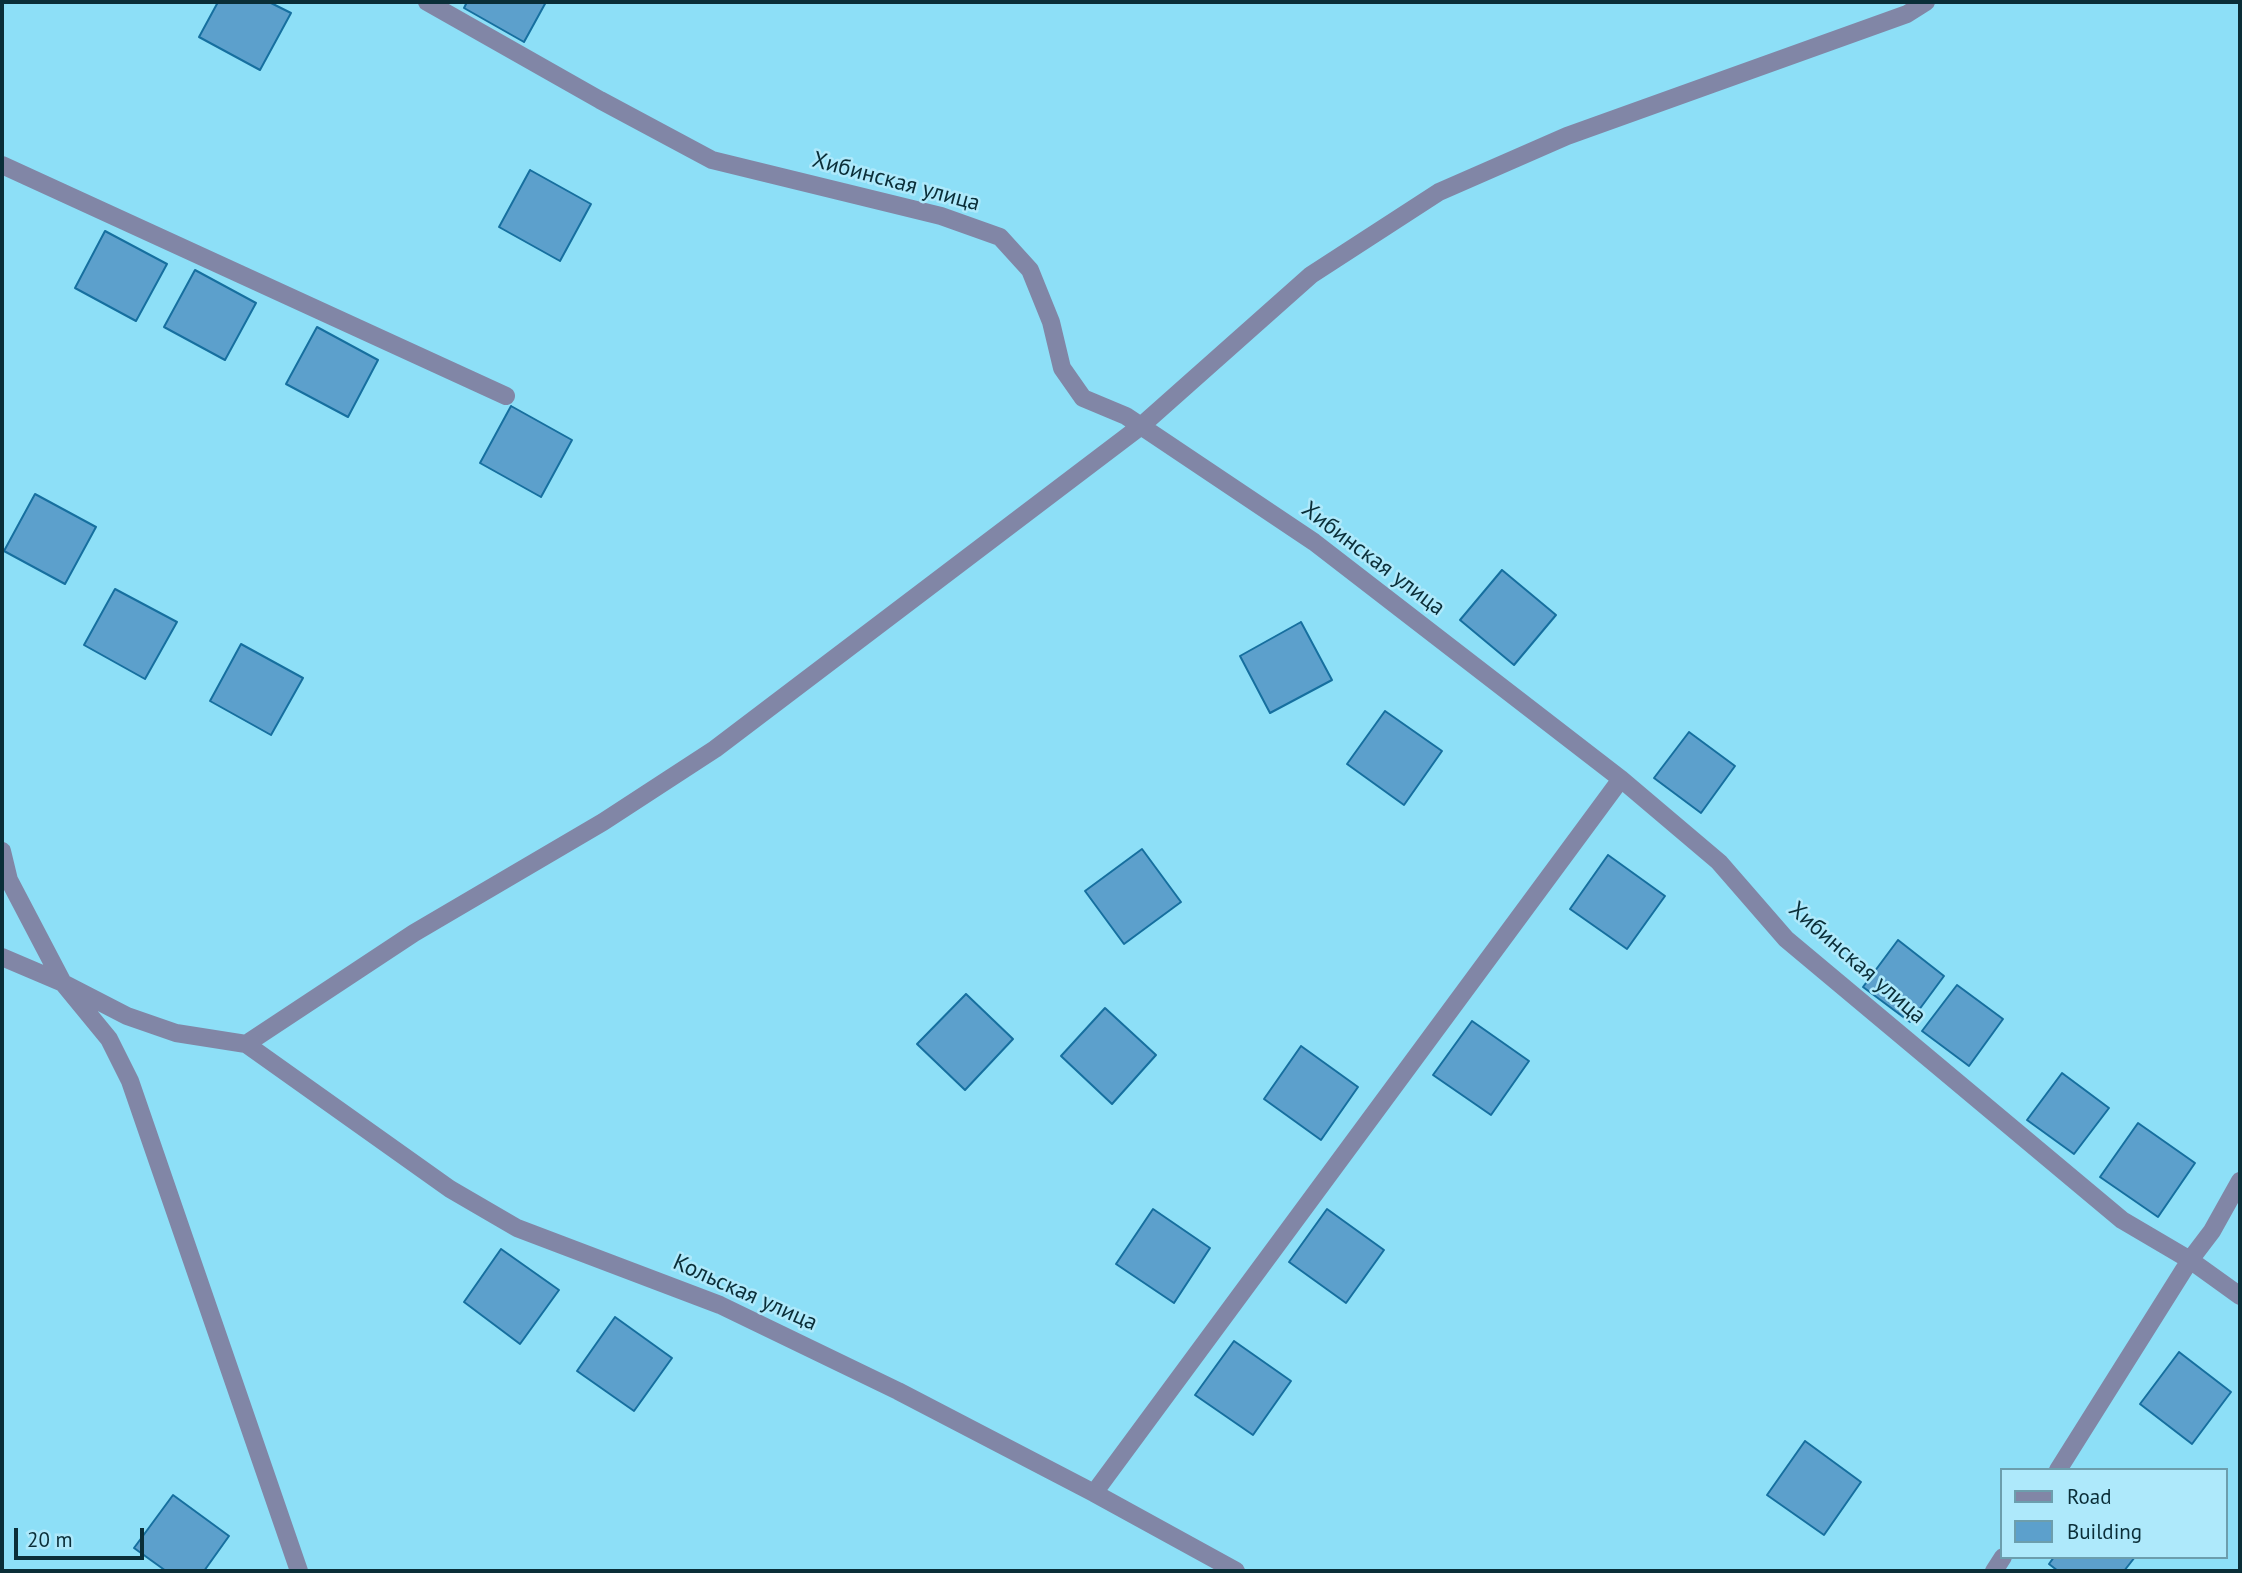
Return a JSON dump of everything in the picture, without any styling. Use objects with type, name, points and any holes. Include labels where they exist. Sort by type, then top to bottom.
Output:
[{"type":"street","name":"Хибинская улица","points":[[427,2],[712,160],[941,216],[1000,237],[1030,271],[1051,322],[1062,368],[1083,398],[1126,416],[1314,542],[1622,779],[1719,862],[1786,939],[2122,1220],[2190,1261],[2240,1296]]},
{"type":"street","points":[[2,957],[63,983],[127,1016],[176,1033],[246,1044],[414,933],[603,822],[715,750],[1141,426],[1311,275],[1439,192],[1567,136],[1907,14],[1926,2]]},
{"type":"street","points":[[2,165],[506,396]]},
{"type":"street","points":[[1094,1493],[1622,779]]},
{"type":"street","points":[[2,851],[9,880],[63,983],[109,1039],[130,1081],[299,1571]]},
{"type":"street","name":"Кольская улица","points":[[246,1044],[450,1188],[517,1228],[720,1305],[898,1391],[1237,1571]]},
{"type":"street","points":[[2059,1468],[2190,1261],[2212,1231],[2240,1181]]},
{"type":"building","points":[[218,2],[269,2],[291,13],[260,70],[199,37]]},
{"type":"building","points":[[467,2],[546,2],[524,42],[464,8]]},
{"type":"building","points":[[530,170],[591,204],[560,261],[499,227]]},
{"type":"building","points":[[105,231],[167,264],[136,321],[75,288]]},
{"type":"building","points":[[195,270],[256,303],[225,360],[164,327]]},
{"type":"building","points":[[317,327],[378,360],[348,417],[286,384]]},
{"type":"building","points":[[511,406],[572,440],[541,497],[480,463]]},
{"type":"building","points":[[35,494],[96,527],[65,584],[4,551]]},
{"type":"building","points":[[1502,570],[1556,615],[1514,665],[1460,620]]},
{"type":"building","points":[[115,589],[177,622],[145,679],[84,645]]},
{"type":"building","points":[[1301,622],[1332,680],[1270,713],[1240,656]]},
{"type":"building","points":[[241,644],[303,678],[271,735],[210,701]]},
{"type":"building","points":[[1385,711],[1442,751],[1404,805],[1347,764]]},
{"type":"building","points":[[1689,732],[1735,766],[1701,813],[1654,778]]},
{"type":"building","points":[[1142,849],[1181,902],[1124,944],[1085,891]]},
{"type":"building","points":[[1608,855],[1665,896],[1627,949],[1570,909]]},
{"type":"building","points":[[1898,940],[1944,976],[1910,1022],[1863,987]]},
{"type":"building","points":[[1957,985],[2003,1019],[1969,1066],[1922,1031]]},
{"type":"building","points":[[966,994],[1013,1039],[965,1090],[917,1044]]},
{"type":"building","points":[[1105,1008],[1156,1055],[1112,1104],[1061,1056]]},
{"type":"building","points":[[1472,1021],[1529,1061],[1491,1115],[1433,1075]]},
{"type":"building","points":[[1301,1046],[1358,1087],[1321,1140],[1264,1099]]},
{"type":"building","points":[[2062,1073],[2109,1108],[2074,1154],[2027,1120]]},
{"type":"building","points":[[2138,1123],[2195,1163],[2158,1217],[2100,1177]]},
{"type":"building","points":[[1153,1209],[1210,1248],[1174,1303],[1116,1264]]},
{"type":"building","points":[[1327,1209],[1384,1250],[1346,1303],[1289,1262]]},
{"type":"building","points":[[501,1249],[559,1290],[520,1344],[464,1302]]},
{"type":"building","points":[[615,1317],[672,1358],[634,1411],[577,1371]]},
{"type":"building","points":[[1234,1341],[1291,1381],[1253,1435],[1195,1395]]},
{"type":"building","points":[[2179,1352],[2231,1392],[2192,1444],[2140,1404]]},
{"type":"building","points":[[1805,1441],[1861,1482],[1824,1535],[1767,1495]]},
{"type":"building","points":[[173,1495],[229,1536],[204,1571],[166,1571],[134,1548]]},
{"type":"building","points":[[2053,1559],[2133,1559],[2124,1571],[2058,1571],[2049,1564]]}]
